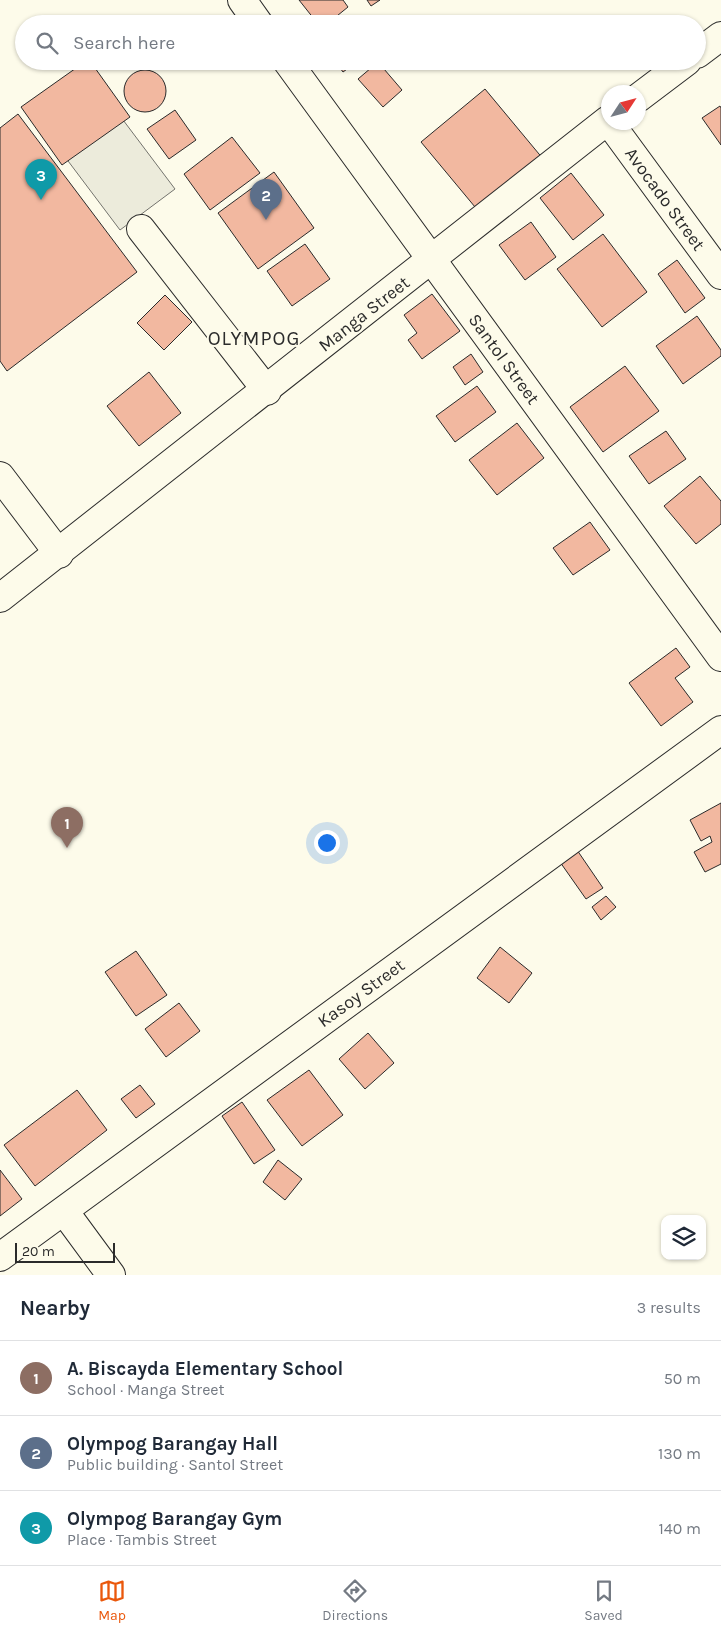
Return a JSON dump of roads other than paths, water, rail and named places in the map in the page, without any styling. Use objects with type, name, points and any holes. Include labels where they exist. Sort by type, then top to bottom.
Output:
[{"type":"street","points":[[242,0],[253,15]]},
{"type":"street","points":[[706,47],[721,36]]},
{"type":"street","name":"Santol Street","points":[[294,70],[721,657]]},
{"type":"street","points":[[646,92],[675,70]]},
{"type":"street","name":"Manga Street","points":[[0,598],[59,554],[601,127]]},
{"type":"street","name":"Avocado Street","points":[[614,130],[721,275]]},
{"type":"street","points":[[141,229],[267,391]]},
{"type":"street","points":[[0,476],[59,554]]},
{"type":"street","name":"Kasoy Street","points":[[0,1257],[721,730]]},
{"type":"street","points":[[64,1211],[111,1275]]},
{"type":"place","name":"Olympog Barangay Gym","points":[[41,200]]},
{"type":"place","name":"Olympog Barangay Hall","points":[[266,220]]},
{"type":"place","name":"A. Biscayda Elementary School","points":[[67,848]]},
{"type":"district","name":"OLYMPOG","points":[[254,338]]}]
